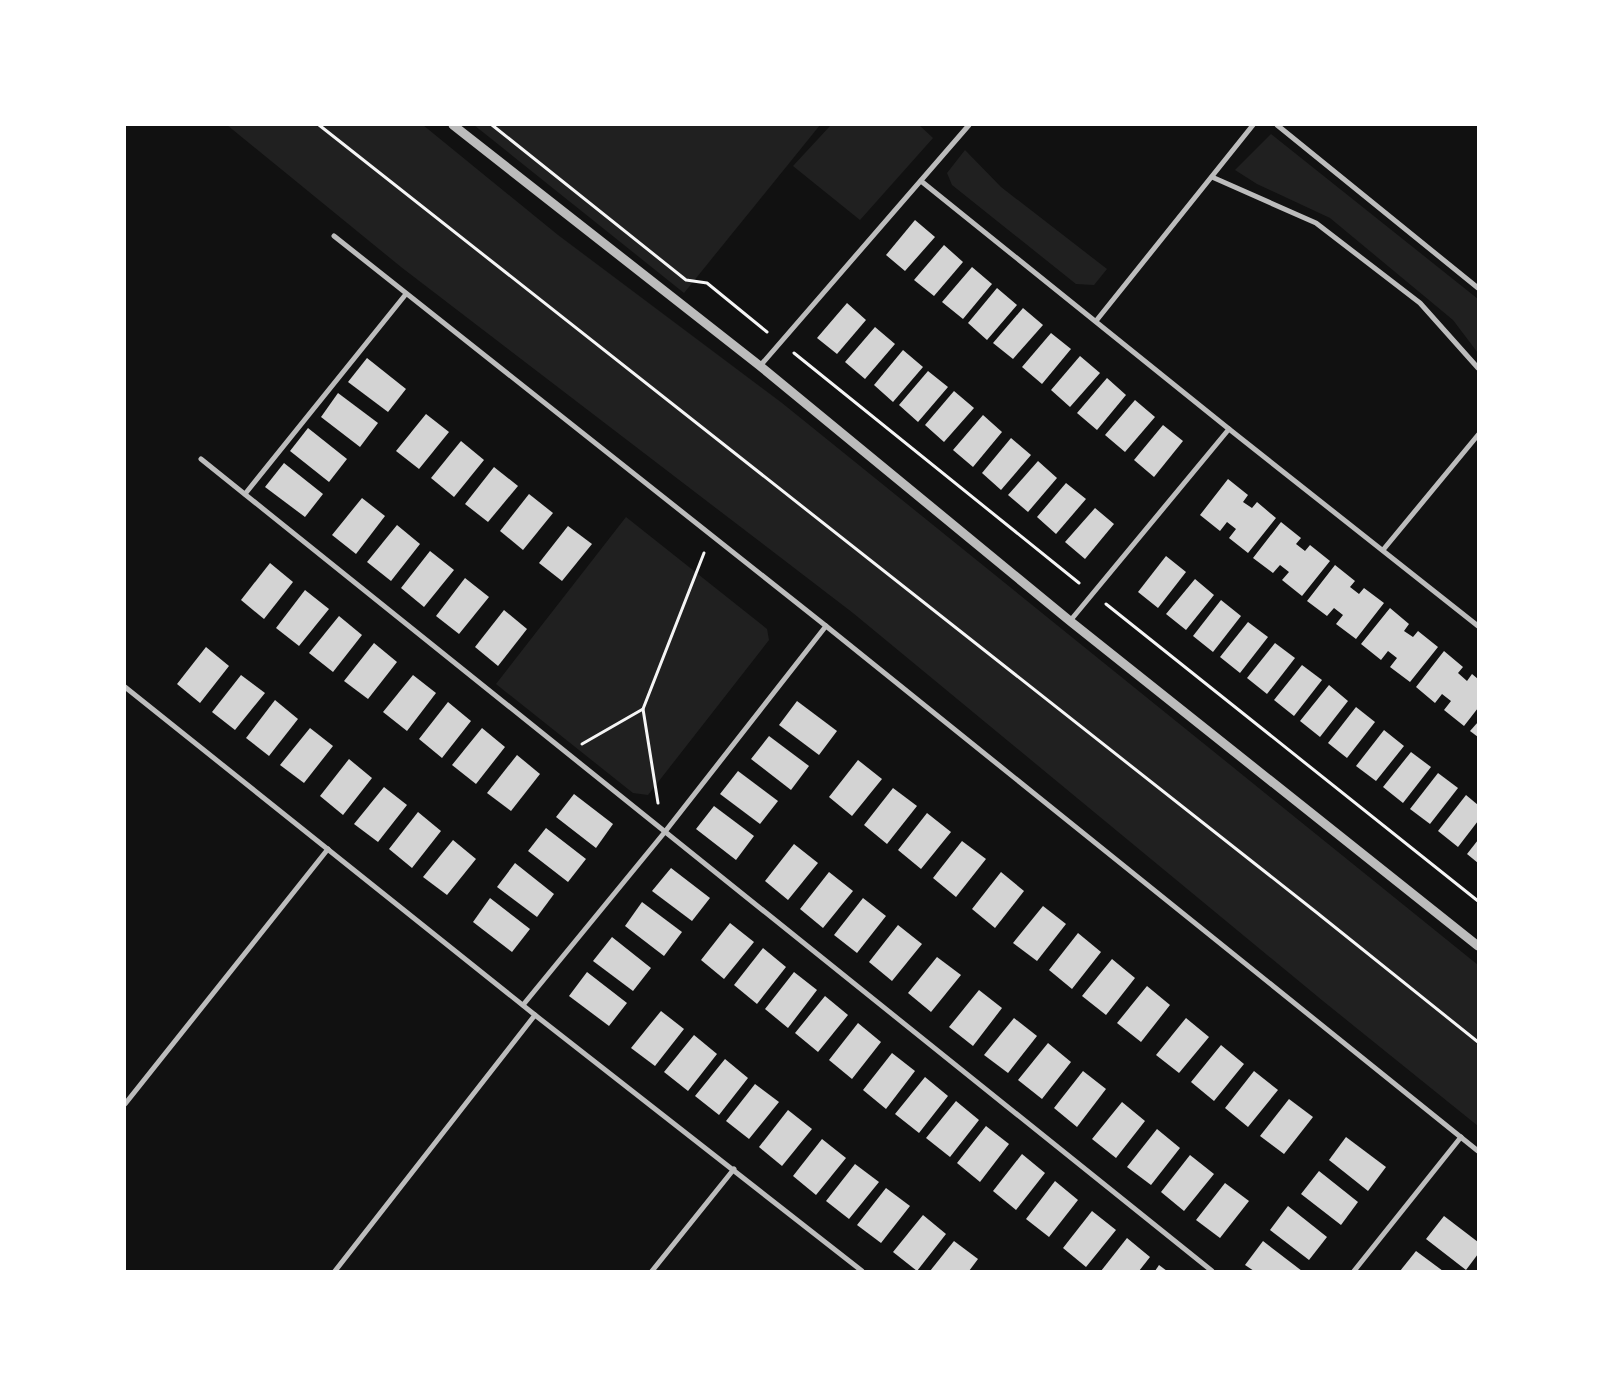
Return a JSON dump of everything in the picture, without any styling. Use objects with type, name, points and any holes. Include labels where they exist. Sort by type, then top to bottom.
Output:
[{"type":"street","points":[[453,125],[760,366],[1070,622],[1478,946]]},
{"type":"street","points":[[760,366],[969,125]]},
{"type":"street","points":[[1096,321],[1252,125]]},
{"type":"street","points":[[1277,125],[1478,288]]},
{"type":"street","points":[[1212,177],[1316,223],[1420,303],[1478,368]]},
{"type":"street","points":[[921,181],[1229,429],[1478,626]]},
{"type":"street","points":[[334,236],[826,626],[1478,1151]]},
{"type":"street","points":[[246,494],[406,294]]},
{"type":"street","points":[[1070,622],[1229,429]]},
{"type":"street","points":[[1383,550],[1478,435]]},
{"type":"street","points":[[201,459],[664,833],[1212,1271]]},
{"type":"street","points":[[523,1005],[664,833],[826,626]]},
{"type":"street","points":[[126,691],[862,1271]]},
{"type":"street","points":[[125,1104],[328,849]]},
{"type":"street","points":[[334,1271],[535,1015]]},
{"type":"street","points":[[1354,1271],[1461,1137]]},
{"type":"street","points":[[652,1271],[734,1170]]},
{"type":"path","points":[[319,125],[1309,906],[1478,1042]]},
{"type":"path","points":[[492,125],[686,280],[707,284],[1478,901]]},
{"type":"path","points":[[664,833],[654,787],[643,710],[696,572],[712,536]]},
{"type":"path","points":[[566,754],[643,710]]},
{"type":"shaded area","points":[[227,125],[423,125],[558,235],[782,403],[1478,965],[1478,1126],[1323,1001],[853,613],[401,267]]},
{"type":"shaded area","points":[[474,125],[820,125],[684,293]]},
{"type":"shaded area","points":[[831,125],[919,125],[933,138],[860,220],[793,166]]},
{"type":"shaded area","points":[[1271,134],[1478,299],[1478,353],[1453,320],[1330,218],[1257,184],[1235,170]]},
{"type":"shaded area","points":[[965,150],[1001,187],[1107,269],[1094,285],[1076,284],[952,185],[947,173]]},
{"type":"shaded area","points":[[626,517],[767,629],[769,640],[648,795],[633,793],[496,684]]},
{"type":"building","points":[[915,220],[935,237],[905,271],[886,255]]},
{"type":"building","points":[[944,245],[963,262],[934,296],[914,280]]},
{"type":"building","points":[[972,267],[992,284],[963,319],[942,302]]},
{"type":"building","points":[[997,288],[1017,305],[987,340],[968,323]]},
{"type":"building","points":[[847,303],[866,320],[837,354],[817,338]]},
{"type":"building","points":[[1023,308],[1043,325],[1013,359],[993,343]]},
{"type":"building","points":[[875,327],[895,344],[865,379],[845,362]]},
{"type":"building","points":[[1051,333],[1071,349],[1042,384],[1022,367]]},
{"type":"building","points":[[903,350],[923,367],[893,402],[874,385]]},
{"type":"building","points":[[1080,356],[1100,373],[1070,407],[1051,390]]},
{"type":"building","points":[[367,358],[406,389],[388,412],[348,382]]},
{"type":"building","points":[[928,371],[948,387],[918,422],[899,405]]},
{"type":"building","points":[[1107,378],[1126,395],[1097,430],[1077,413]]},
{"type":"building","points":[[954,391],[974,408],[944,442],[925,425]]},
{"type":"building","points":[[338,393],[378,423],[360,447],[321,417]]},
{"type":"building","points":[[1135,400],[1155,417],[1125,452],[1105,435]]},
{"type":"building","points":[[426,414],[449,432],[419,469],[396,451]]},
{"type":"building","points":[[983,415],[1002,432],[973,467],[953,450]]},
{"type":"building","points":[[1163,425],[1183,441],[1154,477],[1134,460]]},
{"type":"building","points":[[308,428],[347,459],[329,482],[290,451]]},
{"type":"building","points":[[1011,438],[1031,455],[1001,490],[982,473]]},
{"type":"building","points":[[461,441],[484,460],[454,497],[431,478]]},
{"type":"building","points":[[1038,461],[1057,478],[1028,512],[1008,495]]},
{"type":"building","points":[[284,463],[323,494],[305,517],[265,487]]},
{"type":"building","points":[[494,467],[518,486],[488,522],[465,504]]},
{"type":"building","points":[[1228,479],[1248,495],[1243,502],[1252,508],[1257,502],[1276,518],[1248,553],[1229,538],[1236,529],[1227,522],[1220,531],[1200,515]]},
{"type":"building","points":[[1066,483],[1086,499],[1056,534],[1037,517]]},
{"type":"building","points":[[529,494],[553,513],[523,550],[500,531]]},
{"type":"building","points":[[362,498],[385,516],[356,554],[332,535]]},
{"type":"building","points":[[1095,508],[1114,524],[1085,559],[1065,542]]},
{"type":"building","points":[[1281,522],[1301,538],[1296,544],[1305,551],[1310,545],[1330,561],[1302,596],[1282,580],[1289,572],[1280,565],[1273,573],[1253,558]]},
{"type":"building","points":[[397,525],[420,544],[391,581],[367,562]]},
{"type":"building","points":[[568,526],[592,544],[562,581],[539,563]]},
{"type":"building","points":[[430,551],[454,570],[424,607],[401,588]]},
{"type":"building","points":[[1166,556],[1186,572],[1158,608],[1138,592]]},
{"type":"building","points":[[270,563],[293,582],[264,619],[241,600]]},
{"type":"building","points":[[1335,565],[1355,581],[1350,587],[1359,594],[1364,588],[1384,603],[1356,639],[1336,624],[1343,615],[1334,608],[1327,616],[1307,601]]},
{"type":"building","points":[[465,578],[489,597],[459,634],[436,616]]},
{"type":"building","points":[[1195,579],[1214,595],[1186,630],[1166,614]]},
{"type":"building","points":[[305,590],[329,609],[299,646],[276,628]]},
{"type":"building","points":[[1221,600],[1241,616],[1213,652],[1193,636]]},
{"type":"building","points":[[1390,608],[1409,624],[1404,631],[1413,637],[1418,631],[1438,647],[1410,682],[1390,667],[1397,658],[1388,651],[1381,660],[1361,644]]},
{"type":"building","points":[[504,610],[527,629],[498,666],[475,647]]},
{"type":"building","points":[[339,616],[362,635],[333,672],[309,653]]},
{"type":"building","points":[[1248,622],[1268,637],[1240,673],[1220,657]]},
{"type":"building","points":[[374,643],[397,662],[368,699],[344,681]]},
{"type":"building","points":[[1275,643],[1295,658],[1267,694],[1247,678]]},
{"type":"building","points":[[206,647],[229,666],[200,703],[177,684]]},
{"type":"building","points":[[1444,651],[1463,667],[1458,673],[1467,681],[1472,674],[1478,679],[1478,708],[1464,726],[1444,710],[1451,701],[1442,694],[1435,703],[1416,687]]},
{"type":"building","points":[[1302,665],[1322,680],[1294,716],[1274,700]]},
{"type":"building","points":[[241,675],[265,693],[235,730],[212,712]]},
{"type":"building","points":[[413,675],[436,693],[407,731],[383,712]]},
{"type":"building","points":[[1329,685],[1348,701],[1320,737],[1300,721]]},
{"type":"building","points":[[275,700],[298,719],[269,756],[246,738]]},
{"type":"building","points":[[797,701],[837,731],[819,755],[779,725]]},
{"type":"building","points":[[448,702],[471,721],[442,758],[419,739]]},
{"type":"building","points":[[1356,707],[1375,722],[1347,758],[1328,743]]},
{"type":"building","points":[[1478,722],[1478,737],[1470,731]]},
{"type":"building","points":[[310,728],[333,746],[304,783],[280,765]]},
{"type":"building","points":[[482,728],[505,747],[476,784],[452,765]]},
{"type":"building","points":[[1384,730],[1404,746],[1376,781],[1356,766]]},
{"type":"building","points":[[769,736],[809,766],[791,790],[751,759]]},
{"type":"building","points":[[1411,752],[1431,767],[1403,803],[1383,787]]},
{"type":"building","points":[[517,755],[540,774],[511,811],[487,793]]},
{"type":"building","points":[[349,759],[372,778],[343,815],[320,796]]},
{"type":"building","points":[[858,760],[882,779],[852,816],[829,797]]},
{"type":"building","points":[[738,771],[778,801],[760,824],[720,794]]},
{"type":"building","points":[[1438,773],[1458,788],[1430,824],[1410,809]]},
{"type":"building","points":[[384,787],[407,805],[378,842],[354,824]]},
{"type":"building","points":[[893,788],[917,806],[887,844],[864,825]]},
{"type":"building","points":[[574,794],[613,824],[596,848],[556,817]]},
{"type":"building","points":[[1466,795],[1478,805],[1478,821],[1458,847],[1438,831]]},
{"type":"building","points":[[714,806],[754,836],[736,860],[696,829]]},
{"type":"building","points":[[418,812],[441,831],[412,868],[389,849]]},
{"type":"building","points":[[927,813],[951,832],[921,869],[898,850]]},
{"type":"building","points":[[546,828],[586,859],[568,882],[528,851]]},
{"type":"building","points":[[453,840],[476,859],[447,895],[423,877]]},
{"type":"building","points":[[1478,840],[1478,863],[1467,854]]},
{"type":"building","points":[[962,841],[986,859],[956,897],[933,878]]},
{"type":"building","points":[[794,844],[818,863],[788,900],[765,881]]},
{"type":"building","points":[[515,863],[554,894],[537,917],[497,887]]},
{"type":"building","points":[[671,868],[710,898],[692,921],[652,891]]},
{"type":"building","points":[[829,872],[853,891],[823,928],[800,909]]},
{"type":"building","points":[[1001,872],[1024,891],[995,928],[972,909]]},
{"type":"building","points":[[490,898],[530,929],[512,952],[473,922]]},
{"type":"building","points":[[863,898],[886,916],[857,953],[834,935]]},
{"type":"building","points":[[642,902],[682,932],[664,956],[625,926]]},
{"type":"building","points":[[1043,906],[1066,924],[1037,961],[1013,943]]},
{"type":"building","points":[[730,923],[754,942],[724,979],[701,960]]},
{"type":"building","points":[[898,925],[922,944],[892,981],[869,962]]},
{"type":"building","points":[[1078,933],[1101,952],[1072,989],[1049,970]]},
{"type":"building","points":[[612,937],[651,968],[633,991],[593,961]]},
{"type":"building","points":[[763,948],[786,967],[757,1004],[734,985]]},
{"type":"building","points":[[937,957],[961,975],[931,1012],[908,993]]},
{"type":"building","points":[[1112,959],[1135,978],[1106,1015],[1082,996]]},
{"type":"building","points":[[587,972],[627,1003],[609,1026],[569,996]]},
{"type":"building","points":[[794,972],[817,990],[788,1028],[765,1009]]},
{"type":"building","points":[[1147,986],[1170,1005],[1141,1042],[1117,1023]]},
{"type":"building","points":[[979,990],[1002,1008],[973,1046],[949,1027]]},
{"type":"building","points":[[825,996],[848,1015],[818,1052],[795,1033]]},
{"type":"building","points":[[661,1011],[684,1029],[655,1066],[631,1048]]},
{"type":"building","points":[[1014,1018],[1037,1036],[1008,1073],[984,1055]]},
{"type":"building","points":[[1186,1018],[1209,1037],[1179,1073],[1156,1055]]},
{"type":"building","points":[[858,1023],[881,1042],[852,1079],[829,1060]]},
{"type":"building","points":[[694,1035],[717,1054],[688,1091],[664,1072]]},
{"type":"building","points":[[1048,1043],[1071,1062],[1042,1099],[1018,1080]]},
{"type":"building","points":[[1221,1045],[1244,1064],[1214,1101],[1191,1082]]},
{"type":"building","points":[[892,1053],[915,1071],[886,1109],[863,1090]]},
{"type":"building","points":[[725,1059],[748,1078],[719,1115],[695,1096]]},
{"type":"building","points":[[1083,1071],[1106,1089],[1077,1127],[1054,1108]]},
{"type":"building","points":[[1254,1071],[1278,1090],[1248,1127],[1225,1108]]},
{"type":"building","points":[[925,1077],[948,1096],[919,1133],[895,1114]]},
{"type":"building","points":[[755,1084],[779,1102],[749,1139],[726,1121]]},
{"type":"building","points":[[1289,1099],[1313,1117],[1284,1154],[1260,1136]]},
{"type":"building","points":[[956,1101],[979,1120],[950,1157],[926,1138]]},
{"type":"building","points":[[1122,1102],[1145,1121],[1116,1158],[1092,1139]]},
{"type":"building","points":[[788,1110],[812,1129],[782,1166],[759,1147]]},
{"type":"building","points":[[986,1126],[1009,1144],[980,1182],[957,1163]]},
{"type":"building","points":[[1157,1129],[1180,1148],[1151,1185],[1127,1167]]},
{"type":"building","points":[[1346,1137],[1386,1167],[1368,1191],[1329,1160]]},
{"type":"building","points":[[822,1139],[846,1158],[816,1195],[793,1176]]},
{"type":"building","points":[[1022,1154],[1045,1173],[1016,1210],[993,1191]]},
{"type":"building","points":[[1190,1155],[1214,1174],[1184,1211],[1161,1192]]},
{"type":"building","points":[[855,1164],[879,1182],[849,1219],[826,1201]]},
{"type":"building","points":[[1319,1171],[1358,1202],[1341,1225],[1301,1194]]},
{"type":"building","points":[[1055,1181],[1078,1200],[1049,1237],[1026,1219]]},
{"type":"building","points":[[1225,1183],[1249,1201],[1220,1238],[1196,1220]]},
{"type":"building","points":[[886,1188],[910,1206],[881,1243],[857,1225]]},
{"type":"building","points":[[1288,1206],[1327,1237],[1309,1260],[1270,1230]]},
{"type":"building","points":[[1092,1211],[1116,1230],[1086,1267],[1063,1248]]},
{"type":"building","points":[[923,1215],[946,1234],[917,1271],[893,1252]]},
{"type":"building","points":[[1444,1216],[1478,1242],[1478,1254],[1466,1270],[1426,1239]]},
{"type":"building","points":[[1127,1238],[1150,1257],[1139,1271],[1101,1271]]},
{"type":"building","points":[[954,1241],[978,1259],[969,1271],[930,1271]]},
{"type":"building","points":[[1263,1241],[1302,1271],[1254,1271],[1245,1265]]},
{"type":"building","points":[[1416,1251],[1443,1271],[1400,1271]]},
{"type":"building","points":[[1159,1265],[1167,1271],[1155,1271]]}]
